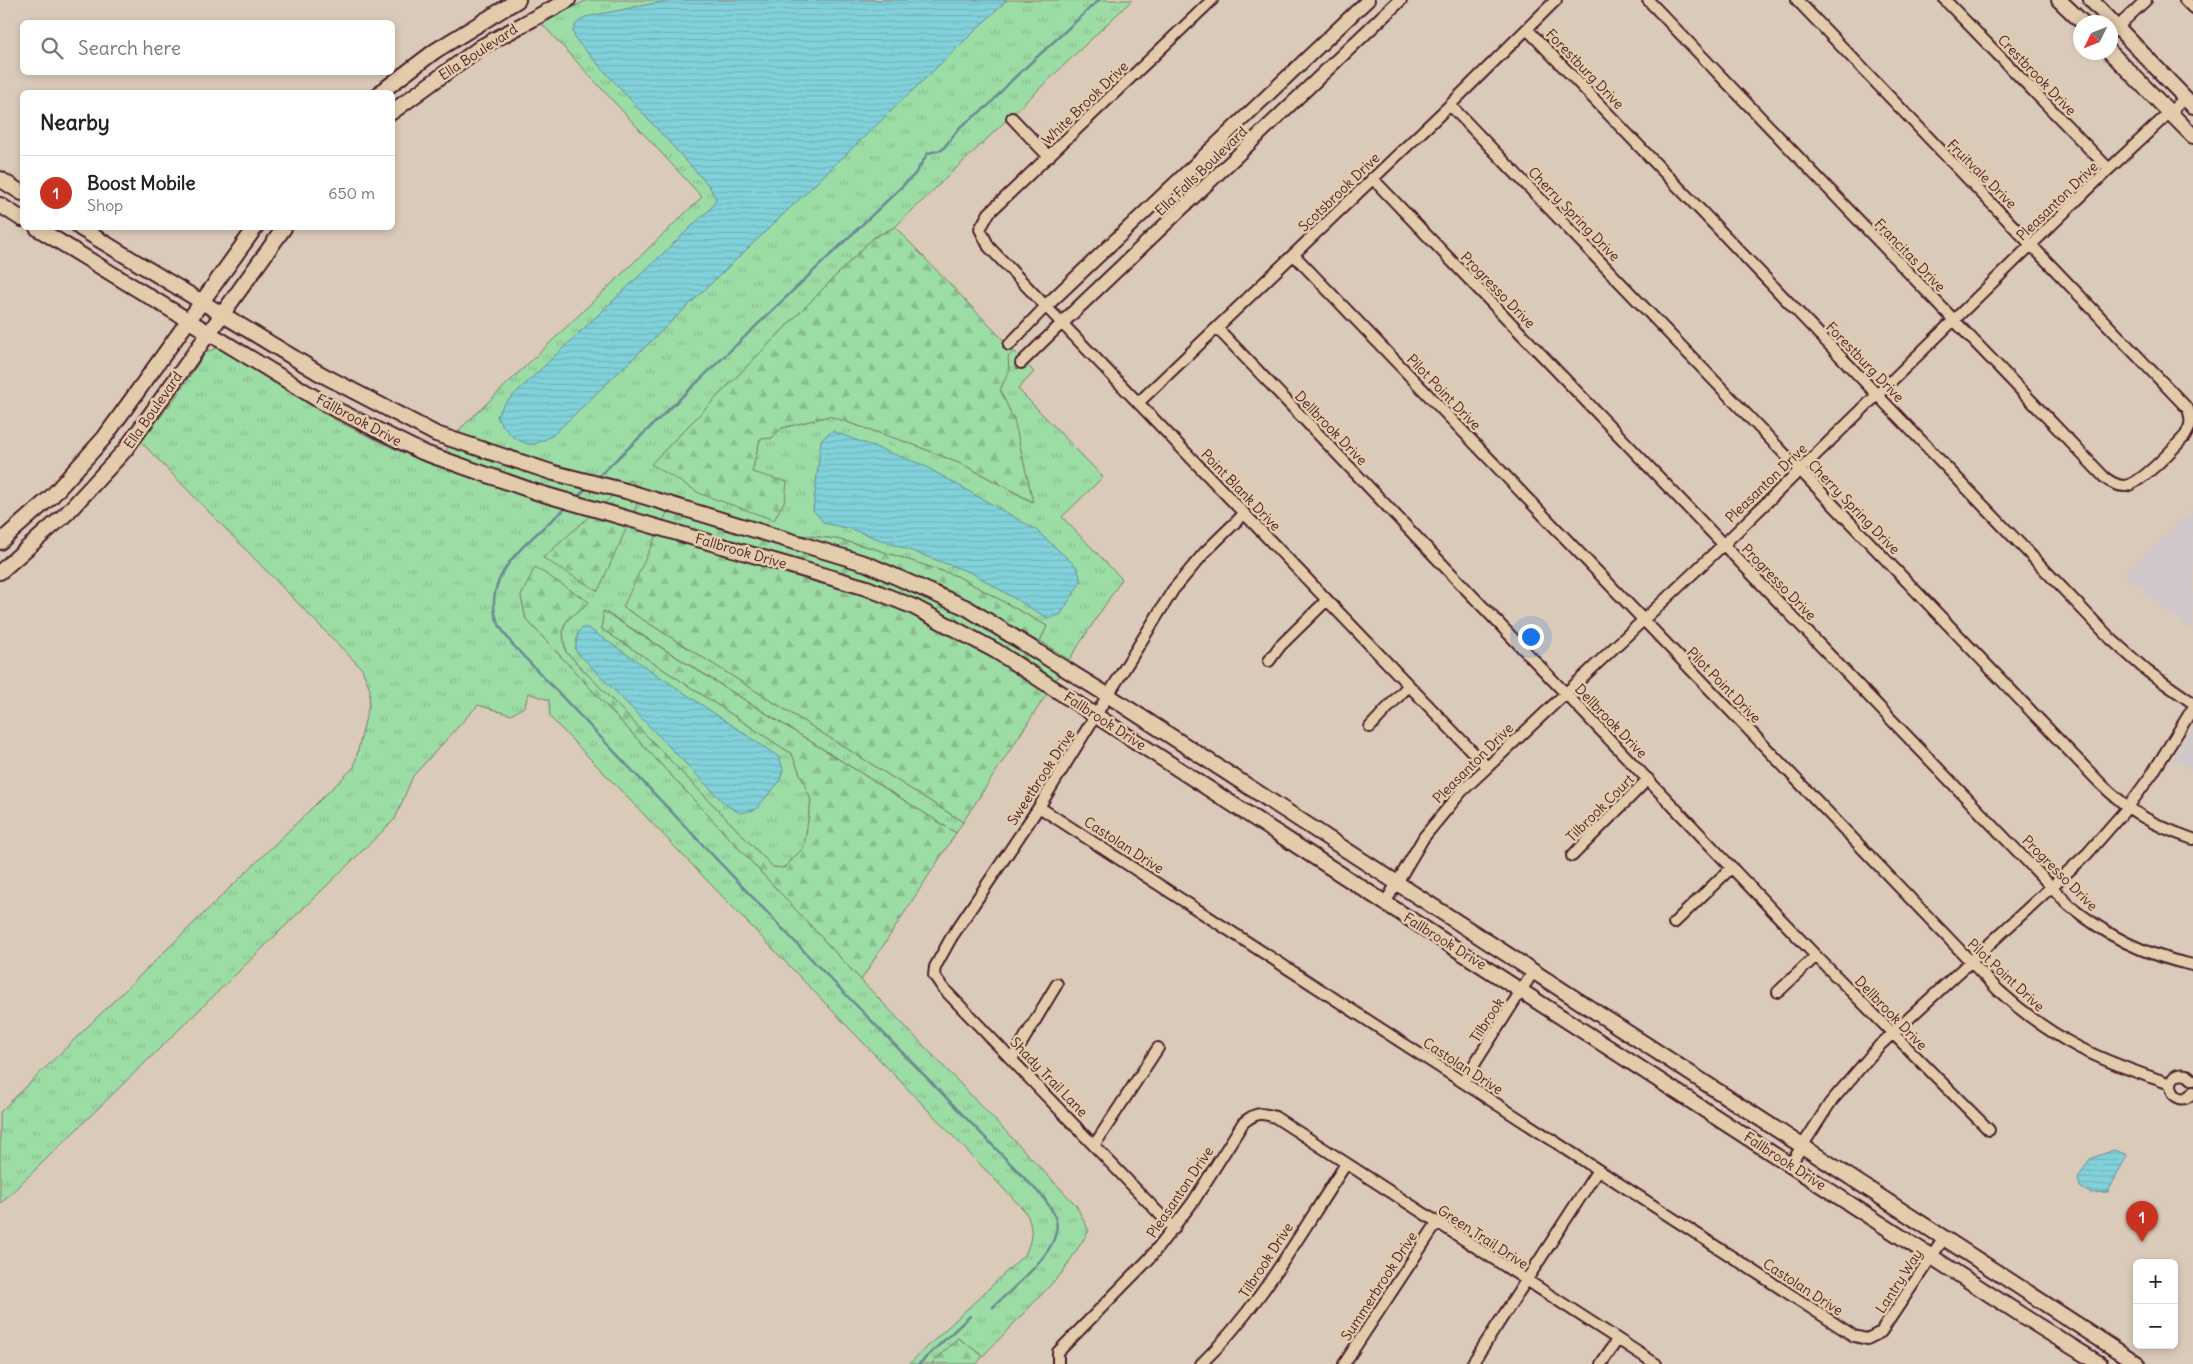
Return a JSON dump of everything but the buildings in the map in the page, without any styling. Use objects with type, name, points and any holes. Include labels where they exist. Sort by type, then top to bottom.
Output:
[{"type":"main road","name":"Ella Boulevard","points":[[384,90],[442,47],[518,0]]},
{"type":"main road","name":"Ella Boulevard","points":[[395,109],[475,52],[551,4],[568,0]]},
{"type":"main road","points":[[2060,0],[2075,15]]},
{"type":"main road","points":[[2092,0],[2103,15]]},
{"type":"main road","points":[[2118,35],[2189,102]]},
{"type":"main road","points":[[2118,60],[2193,136]]},
{"type":"main road","points":[[0,179],[20,191]]},
{"type":"main road","points":[[0,205],[20,218]]},
{"type":"main road","name":"Fallbrook Drive","points":[[40,230],[327,405],[431,456],[536,492],[867,588],[914,607],[996,650],[2100,1364]]},
{"type":"main road","name":"Fallbrook Drive","points":[[83,230],[319,373],[436,434],[554,473],[626,491],[867,564],[967,608],[1109,696],[2138,1364]]},
{"type":"main road","name":"Ella Boulevard","points":[[0,542],[52,496],[104,438],[254,230]]},
{"type":"main road","name":"Ella Boulevard","points":[[0,572],[68,513],[124,450],[283,230]]},
{"type":"main road","points":[[404,444],[413,423]]},
{"type":"main road","points":[[561,499],[569,476]]},
{"type":"main road","points":[[52,496],[68,513]]},
{"type":"main road","points":[[914,607],[922,587]]},
{"type":"main road","points":[[1222,797],[1234,778]]},
{"type":"main road","points":[[1659,1080],[1671,1061]]},
{"type":"main road","points":[[2037,1325],[2049,1306]]},
{"type":"street","name":"White Brook Drive","points":[[980,229],[989,213],[1212,0]]},
{"type":"street","name":"Ella Falls Boulevard","points":[[1009,345],[1046,306],[1204,158],[1368,0]]},
{"type":"street","name":"Ella Falls Boulevard","points":[[1021,363],[1400,0]]},
{"type":"street","name":"Scotsbrook Drive","points":[[1139,402],[1450,105],[1556,0]]},
{"type":"street","name":"Francitas Drive","points":[[1648,0],[1954,321],[2111,482],[2118,485],[2133,484],[2162,458]]},
{"type":"street","name":"Fruitvale Drive","points":[[1797,0],[2033,244],[2188,409],[2191,418],[2190,427],[2185,436],[2162,458]]},
{"type":"street","name":"Crestbrook Drive","points":[[1945,0],[2109,169]]},
{"type":"street","points":[[2118,27],[2146,0]]},
{"type":"street","points":[[2185,0],[2193,8]]},
{"type":"street","points":[[1341,26],[1356,42]]},
{"type":"street","name":"Forestburg Drive","points":[[1527,29],[2111,639],[2147,671],[2193,703]]},
{"type":"street","name":"Pleasanton Drive","points":[[1385,903],[1424,837],[1444,810],[1487,767],[1642,619],[1724,544],[2109,169],[2170,112],[2189,102]]},
{"type":"street","name":"Cherry Spring Drive","points":[[1450,105],[2099,782],[2128,807],[2160,828],[2193,838]]},
{"type":"street","points":[[1012,118],[1049,157]]},
{"type":"street","points":[[1204,158],[1219,174]]},
{"type":"street","name":"Progresso Drive","points":[[1372,178],[2069,905],[2104,932],[2149,953],[2193,965]]},
{"type":"street","name":"Point Blank Drive","points":[[980,229],[989,246],[1487,767]]},
{"type":"street","name":"Pilot Point Drive","points":[[1294,254],[1970,961],[2023,1013],[2053,1034],[2119,1067],[2171,1084],[2173,1094],[2180,1098],[2187,1097],[2193,1092]]},
{"type":"street","name":"Dellbrook Drive","points":[[1217,328],[1816,956],[1989,1130]]},
{"type":"street","name":"Sweetbrook Drive","points":[[951,938],[1039,806],[1173,590],[1205,552],[1244,514]]},
{"type":"street","points":[[1269,661],[1280,646],[1327,600]]},
{"type":"street","points":[[1370,728],[1408,686]]},
{"type":"street","points":[[1790,1164],[1847,1080],[1970,961],[2086,854],[2128,807],[2152,774],[2193,708]]},
{"type":"street","name":"Tilbrook Court","points":[[1572,856],[1648,779]]},
{"type":"street","name":"Castolan Drive","points":[[1039,806],[1854,1336],[1866,1339],[1875,1336]]},
{"type":"street","points":[[1674,923],[1732,867]]},
{"type":"street","name":"Shady Trail Lane","points":[[951,938],[934,966],[934,975],[943,988],[1096,1144],[1174,1229]]},
{"type":"street","points":[[1778,992],[1816,956]]},
{"type":"street","name":"Tilbrook","points":[[1463,1082],[1534,972]]},
{"type":"street","points":[[1012,1059],[1057,984]]},
{"type":"street","points":[[1096,1144],[1158,1048]]},
{"type":"street","points":[[2171,1084],[2179,1075],[2187,1075],[2193,1080]]},
{"type":"street","name":"Pleasanton Drive","points":[[1058,1364],[1058,1352],[1149,1259],[1174,1229],[1243,1123],[1254,1114],[1263,1113],[1275,1117],[1297,1132]]},
{"type":"street","name":"Green Trail Drive","points":[[1297,1132],[1656,1364]]},
{"type":"street","name":"Tilbrook Drive","points":[[1201,1364],[1227,1339],[1258,1299],[1346,1164]]},
{"type":"street","points":[[1472,1364],[1598,1170]]},
{"type":"street","name":"Summerbrook Drive","points":[[1344,1364],[1437,1223]]},
{"type":"street","name":"Lantry Way","points":[[1875,1336],[1887,1326],[1944,1238]]},
{"type":"street","points":[[1601,1364],[1617,1340]]},
{"type":"shaded area","points":[[2193,510],[2193,632],[2124,574]]},
{"type":"shaded area","points":[[2193,727],[2193,771],[2174,759]]},
{"type":"green space","points":[[588,0],[1132,0],[895,227],[873,238],[651,464],[752,472],[760,439],[772,438],[782,428],[829,416],[912,444],[966,466],[1032,502],[1014,420],[1000,390],[1009,371],[1008,357],[1014,351],[1034,372],[1018,389],[1103,477],[1062,517],[1122,579],[1069,660],[1040,641],[1047,626],[957,576],[872,548],[836,539],[801,535],[623,607],[963,822],[956,833],[604,611],[602,629],[792,754],[811,800],[804,847],[783,868],[773,867],[566,652],[564,628],[569,618],[580,610],[521,596],[526,619],[861,980],[1076,1205],[1089,1231],[1062,1273],[983,1356],[958,1338],[931,1364],[909,1364],[1026,1253],[1031,1231],[1030,1222],[1025,1211],[550,717],[549,700],[528,693],[525,706],[511,715],[478,705],[413,776],[395,819],[0,1204],[0,1112],[354,767],[369,704],[370,689],[362,669],[141,442],[173,401],[206,352],[220,347],[335,420],[435,466],[461,428],[702,197],[540,22]]},
{"type":"green space","points":[[895,227],[1014,351],[1008,357],[1009,371],[1000,390],[1014,420],[1033,502],[966,466],[912,444],[829,416],[782,428],[772,438],[760,439],[752,472],[787,482],[785,500],[774,520],[701,494],[651,464],[873,238]]},
{"type":"green space","points":[[630,480],[643,492],[598,591],[543,558]]},
{"type":"green space","points":[[670,506],[763,538],[801,535],[836,539],[872,548],[957,576],[1047,626],[1040,641],[1069,660],[963,822],[623,607]]},
{"type":"green space","points":[[535,567],[589,602],[570,618],[564,626],[566,652],[773,867],[784,868],[804,847],[811,800],[792,754],[602,629],[603,611],[956,833],[861,980],[526,619],[521,596]]},
{"type":"green space","points":[[958,1338],[983,1356],[977,1364],[931,1364]]},
{"type":"water","points":[[671,0],[1007,0],[552,436],[538,443],[528,444],[511,435],[497,416],[504,404],[712,207],[716,199],[709,186],[576,40],[573,32],[576,24],[585,17]]},
{"type":"water","points":[[832,431],[923,465],[1035,529],[1077,567],[1081,581],[1061,614],[1049,619],[972,573],[851,529],[824,523],[813,510],[821,440]]},
{"type":"water","points":[[582,628],[588,628],[779,757],[783,769],[780,781],[755,810],[740,813],[725,804],[575,650],[578,633]]},
{"type":"water","points":[[2114,1150],[2127,1155],[2108,1192],[2090,1193],[2080,1187],[2078,1178],[2090,1159]]},
{"type":"waterway","points":[[596,479],[915,174],[928,153],[942,150],[960,127],[988,106],[1013,79],[1099,0]]},
{"type":"waterway","points":[[576,498],[588,487]]},
{"type":"waterway","points":[[568,506],[520,550],[509,562],[501,576],[495,591],[494,606],[500,626],[512,644],[817,965],[1043,1197],[1055,1217],[1057,1229],[1053,1241],[1036,1266],[993,1307]]},
{"type":"waterway","points":[[919,1364],[970,1316]]},
{"type":"place","name":"Boost Mobile","points":[[2142,1242]]}]
